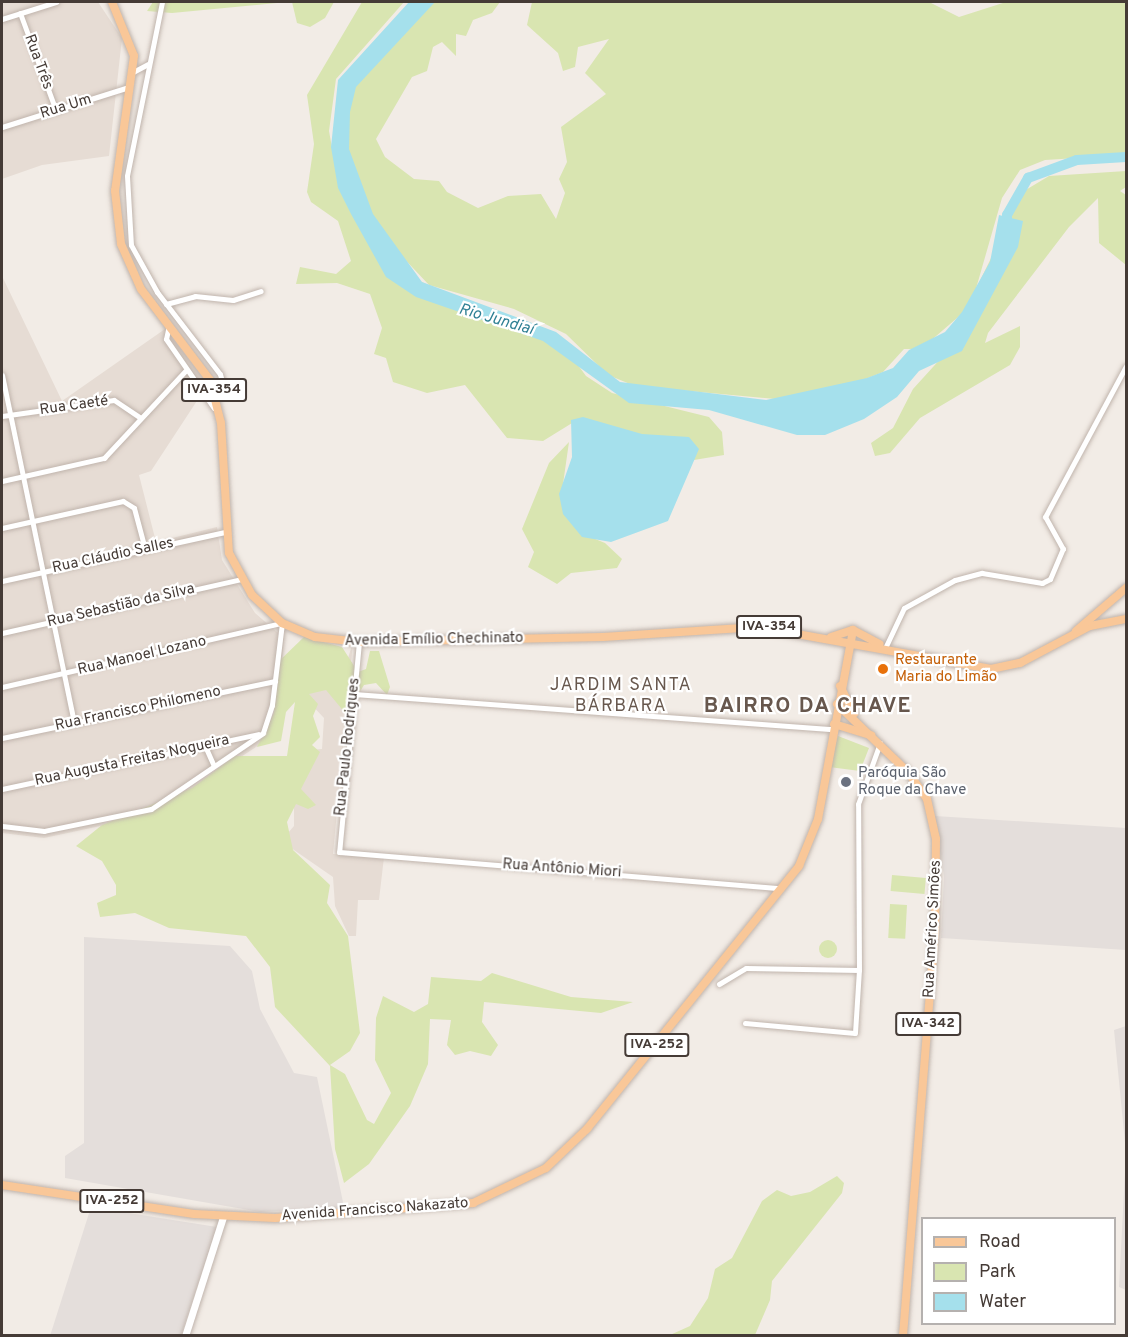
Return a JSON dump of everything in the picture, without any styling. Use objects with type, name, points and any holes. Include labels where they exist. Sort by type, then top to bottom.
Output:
[{"type":"main road","name":"Avenida Emílio Chechinato","points":[[112,2],[131,40],[134,72],[118,164],[116,219],[128,264],[198,360],[216,396],[221,423],[224,532],[241,579],[282,623],[315,637],[359,642],[613,637],[758,627],[882,645],[991,669],[1020,663],[1071,635],[1116,619],[1126,619]]},
{"type":"main road","name":"Avenida Emílio Chechinato","points":[[1071,635],[1111,600],[1125,592]]},
{"type":"main road","points":[[1111,600],[1110,613],[1116,619]]},
{"type":"main road","points":[[831,637],[853,630],[882,645]]},
{"type":"main road","name":"Avenida Francisco Nakazato","points":[[2,1185],[223,1217],[345,1215],[473,1203],[546,1168],[587,1129],[785,888],[815,829],[840,686],[853,630]]},
{"type":"main road","points":[[840,686],[856,717]]},
{"type":"main road","name":"Rua Américo Simões","points":[[837,704],[856,717],[927,799],[938,866],[903,1335]]},
{"type":"main road","points":[[834,726],[871,735]]},
{"type":"street","points":[[2,19],[56,2]]},
{"type":"street","points":[[162,2],[148,64],[127,205],[131,245],[166,304],[220,374],[225,393],[216,396]]},
{"type":"street","name":"Rua Três","points":[[20,13],[56,111]]},
{"type":"street","points":[[134,72],[148,64]]},
{"type":"street","name":"Rua Um","points":[[2,128],[131,87]]},
{"type":"street","points":[[166,304],[195,296],[233,300],[261,291]]},
{"type":"street","points":[[169,323],[166,339],[221,423]]},
{"type":"street","points":[[882,645],[904,608],[955,580],[982,573],[1042,583],[1050,579],[1063,549],[1045,517],[1126,366]]},
{"type":"street","points":[[2,481],[104,458],[186,371]]},
{"type":"street","points":[[2,375],[21,478],[74,723]]},
{"type":"street","name":"Rua Caeté","points":[[2,416],[114,400],[141,418]]},
{"type":"street","points":[[2,528],[130,504],[145,549]]},
{"type":"street","name":"Rua Cláudio Salles","points":[[2,581],[224,532]]},
{"type":"street","name":"Rua Sebastião da Silva","points":[[2,633],[241,579]]},
{"type":"street","points":[[2,826],[44,831],[151,809],[213,764],[263,733],[275,681],[282,623]]},
{"type":"street","name":"Rua Manoel Lozano","points":[[2,687],[282,623]]},
{"type":"street","name":"Rua Paulo Rodrigues","points":[[339,852],[359,642]]},
{"type":"street","name":"Rua Francisco Philomeno","points":[[2,738],[275,681]]},
{"type":"street","points":[[353,694],[834,726]]},
{"type":"street","name":"Rua Augusta Freitas Nogueira","points":[[2,789],[263,733]]},
{"type":"street","points":[[745,1023],[855,1033],[859,970],[858,804],[880,743]]},
{"type":"street","points":[[205,746],[213,764]]},
{"type":"street","name":"Rua Antônio Miori","points":[[339,852],[785,888]]},
{"type":"street","points":[[719,984],[746,968],[859,970]]},
{"type":"street","points":[[185,1335],[223,1217]]},
{"type":"shaded area","points":[[2,2],[98,2],[122,38],[109,156],[42,165],[2,179]]},
{"type":"shaded area","points":[[2,276],[62,401],[165,329],[208,384],[151,471],[139,475],[156,542],[217,527],[222,560],[255,613],[284,638],[276,734],[152,815],[44,838],[2,833]]},
{"type":"shaded area","points":[[353,642],[333,854],[384,857],[379,900],[358,900],[356,936],[349,936],[335,906],[333,877],[281,841],[294,826],[294,785],[308,775],[309,750],[322,749],[324,718],[307,700],[308,682],[340,684]]},
{"type":"shaded area","points":[[935,816],[1126,828],[1126,950],[941,938],[944,877]]},
{"type":"shaded area","points":[[84,937],[230,946],[252,971],[260,1009],[294,1073],[317,1077],[344,1207],[260,1212],[65,1178],[65,1156],[84,1143]]},
{"type":"shaded area","points":[[1126,1026],[1126,1153],[1114,1030]]},
{"type":"shaded area","points":[[1126,1153],[1126,1290],[1119,1287]]},
{"type":"shaded area","points":[[91,1207],[217,1227],[181,1335],[50,1336]]},
{"type":"green space","points":[[153,2],[287,2],[172,13],[147,11]]},
{"type":"green space","points":[[292,2],[334,2],[325,18],[310,27],[297,23]]},
{"type":"green space","points":[[362,2],[404,2],[336,79],[329,131],[338,181],[384,265],[564,346],[586,376],[612,393],[709,417],[722,432],[724,455],[694,460],[577,420],[543,441],[507,438],[465,385],[427,393],[393,382],[386,358],[374,354],[382,328],[370,294],[337,283],[296,284],[300,267],[336,274],[351,261],[338,221],[311,202],[307,192],[314,144],[307,95]]},
{"type":"green space","points":[[425,2],[500,2],[492,13],[473,20],[466,36],[456,34],[456,56],[442,42],[433,47],[427,71],[412,77],[376,139],[385,157],[414,179],[439,181],[447,192],[478,208],[508,196],[541,194],[556,219],[565,193],[559,179],[567,162],[561,127],[606,94],[585,73],[609,39],[578,47],[575,67],[563,71],[558,53],[527,25],[532,2],[929,2],[959,17],[1006,2],[1126,2],[1126,155],[1045,160],[1020,170],[1002,198],[971,306],[921,349],[904,349],[883,372],[808,402],[635,386],[608,375],[566,334],[514,309],[429,285],[380,233],[350,173],[343,96]]},
{"type":"green space","points":[[1126,171],[1126,187],[1120,191],[1126,195],[1126,265],[1099,243],[1098,198],[1069,227],[988,333],[985,343],[1020,326],[1020,347],[1010,365],[920,418],[890,453],[875,456],[871,443],[893,428],[913,389],[943,356],[1024,191],[1049,176]]},
{"type":"green space","points":[[569,442],[562,491],[583,534],[605,543],[622,559],[617,568],[571,573],[557,584],[528,567],[534,552],[522,529],[549,463]]},
{"type":"green space","points":[[304,637],[342,647],[358,672],[366,669],[370,651],[379,651],[390,687],[387,695],[376,683],[364,685],[346,714],[326,690],[309,694],[318,704],[313,716],[320,737],[312,745],[320,752],[301,789],[316,805],[308,809],[296,804],[287,822],[293,850],[330,885],[327,903],[348,936],[360,1033],[350,1051],[330,1065],[345,1074],[367,1120],[374,1124],[391,1093],[375,1060],[376,1018],[383,996],[414,1012],[428,1004],[431,977],[481,981],[492,973],[571,997],[633,1002],[601,1013],[484,1002],[482,1022],[498,1045],[491,1056],[470,1051],[455,1055],[447,1045],[451,1020],[430,1019],[428,1064],[410,1106],[369,1164],[344,1183],[335,1149],[330,1066],[275,1007],[270,967],[246,936],[169,928],[135,913],[100,917],[97,903],[116,895],[116,885],[102,861],[76,846],[102,825],[192,788],[235,756],[287,756],[295,702],[286,712],[281,741],[257,747],[274,713],[276,664]]},
{"type":"green space","points":[[838,736],[869,748],[860,771],[829,767]]},
{"type":"green space","points":[[892,875],[926,878],[924,894],[891,891]]},
{"type":"green space","points":[[890,904],[907,905],[905,939],[888,938]]},
{"type":"green space","points":[[828,940],[834,943],[837,949],[834,955],[828,958],[822,955],[819,949],[822,943]]},
{"type":"green space","points":[[837,1176],[844,1183],[842,1193],[772,1281],[770,1300],[755,1335],[670,1335],[690,1326],[708,1298],[715,1269],[732,1258],[762,1201],[777,1190],[791,1196],[810,1192]]},
{"type":"water","points":[[409,2],[435,2],[356,87],[350,112],[349,149],[373,214],[422,282],[556,332],[620,382],[766,400],[867,378],[893,368],[909,350],[945,332],[962,312],[990,262],[999,215],[1023,221],[1018,247],[962,351],[919,371],[897,397],[864,419],[825,435],[797,435],[709,410],[629,403],[543,341],[416,297],[386,277],[351,214],[338,188],[331,147],[338,80]]},
{"type":"water","points":[[583,417],[642,434],[689,437],[699,449],[668,521],[611,542],[582,537],[563,514],[559,494],[572,457],[571,420]]},
{"type":"waterway","name":"Rio Jundiaí","points":[[1007,228],[1007,215],[1028,178],[1077,160],[1126,157]]},
{"type":"place","name":"Restaurante Maria do Limão","points":[[883,669]]},
{"type":"place","name":"Paróquia São Roque da Chave","points":[[846,782]]},
{"type":"district","name":"JARDIM SANTA BÁRBARA","points":[[621,697]]},
{"type":"district","name":"BAIRRO DA CHAVE","points":[[808,707]]}]
